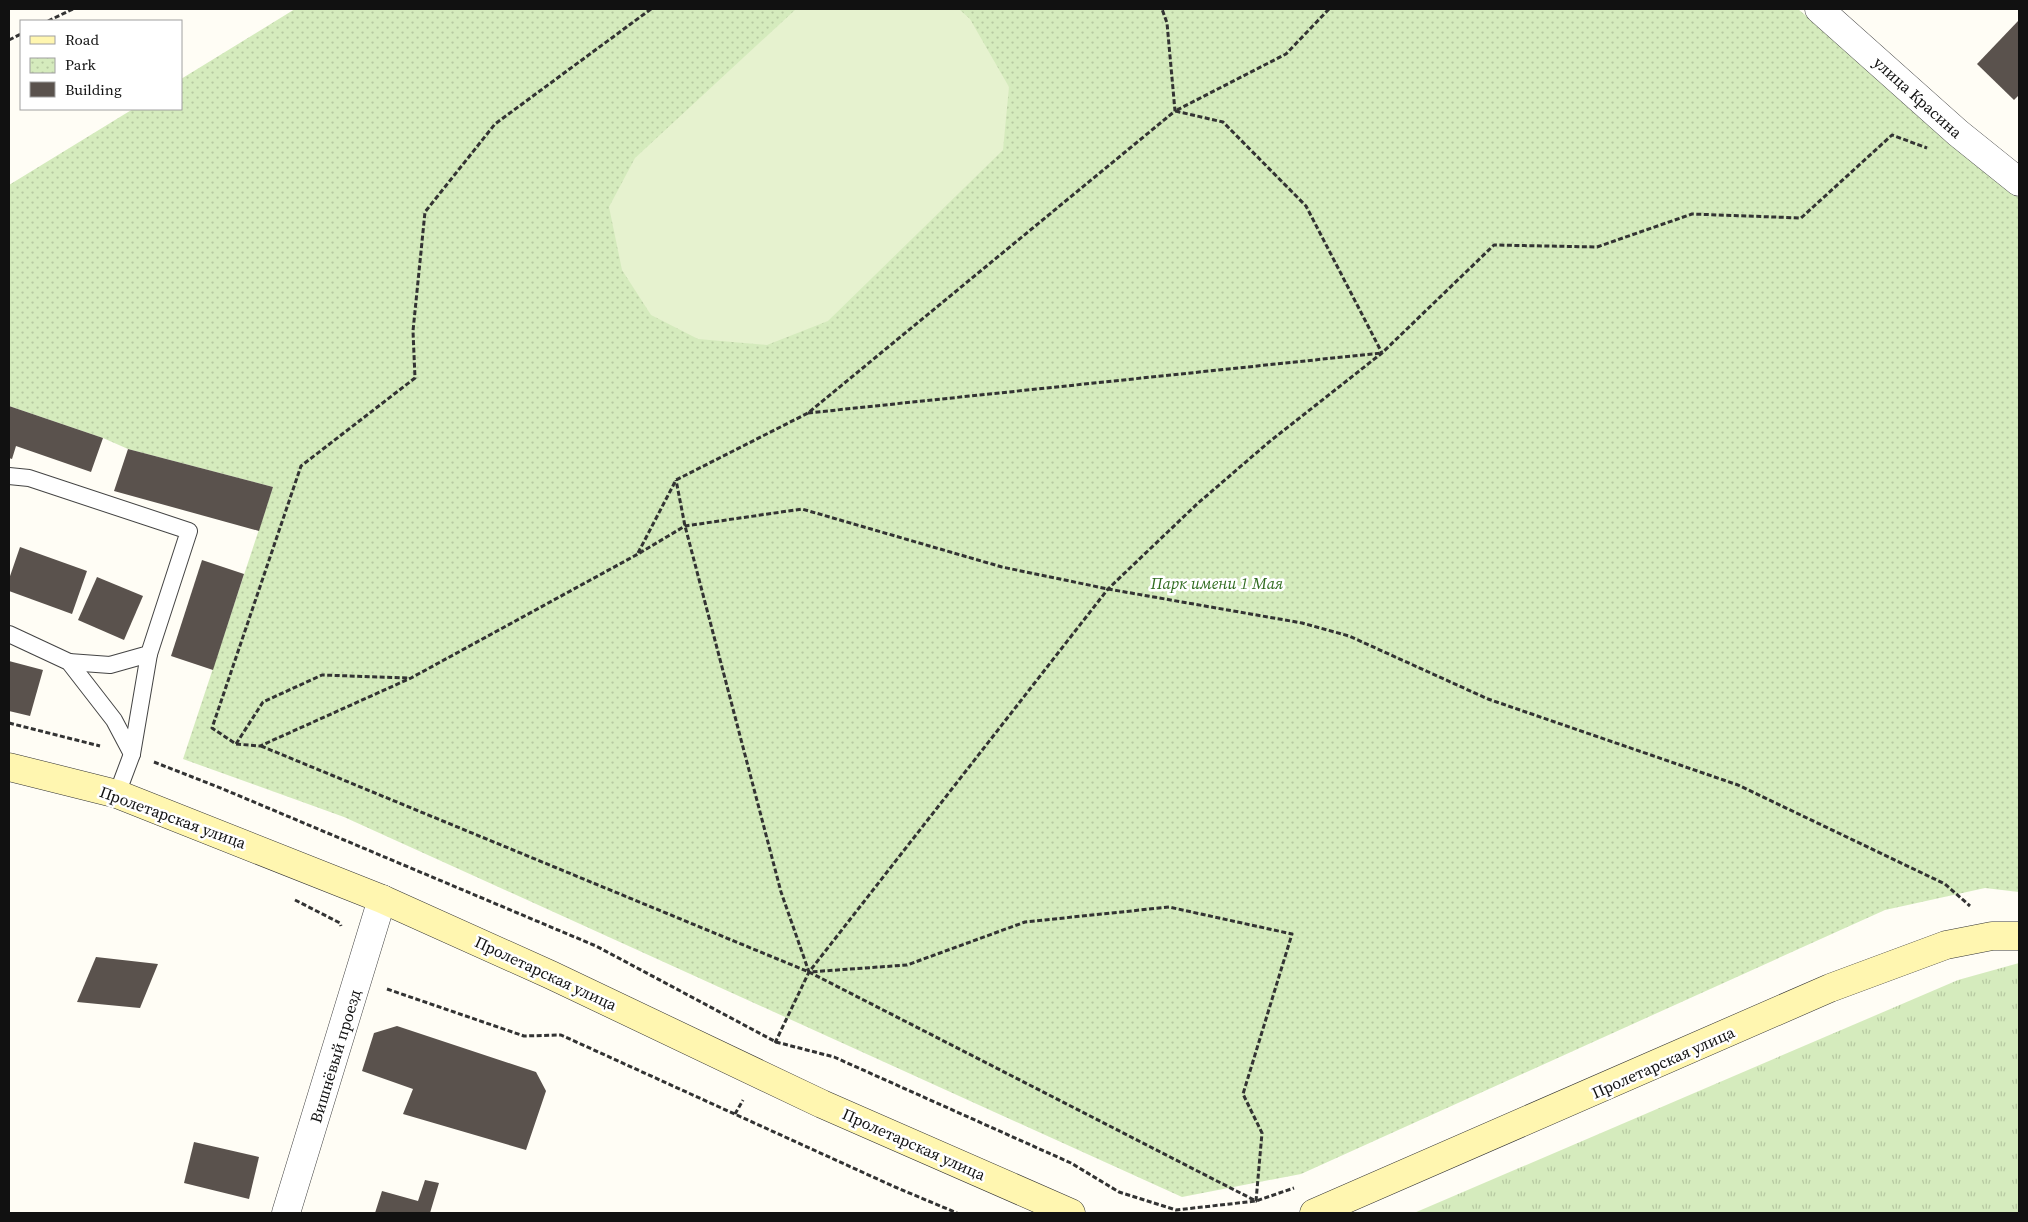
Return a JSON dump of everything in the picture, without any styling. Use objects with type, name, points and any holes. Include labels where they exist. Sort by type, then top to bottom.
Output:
[{"type":"street","name":"улица Красина","points":[[1819,9],[1958,133],[2019,182]]},
{"type":"street","name":"Пролетарская улица","points":[[9,766],[117,794],[382,899],[551,975],[822,1104],[1071,1213]]},
{"type":"street","name":"Вишнёвый проезд","points":[[286,1213],[382,899]]},
{"type":"street","name":"Пролетарская улица","points":[[1314,1213],[1830,988],[1946,945],[1992,936],[2019,936]]},
{"type":"lane","points":[[9,476],[29,478],[189,532],[149,654],[132,754],[117,794]]},
{"type":"lane","points":[[9,634],[69,662],[110,665],[149,654]]},
{"type":"lane","points":[[69,662],[114,720],[132,754]]},
{"type":"path","points":[[50,20],[73,9]]},
{"type":"path","points":[[651,9],[495,124],[425,212],[413,331],[414,378],[300,466],[212,728],[236,744],[260,746],[810,972],[1256,1200]]},
{"type":"path","points":[[1162,9],[1166,23],[1175,111]]},
{"type":"path","points":[[638,554],[676,480],[808,413],[1175,111],[1286,54],[1329,9]]},
{"type":"path","points":[[1175,111],[1223,122],[1306,206],[1382,353]]},
{"type":"path","points":[[776,1042],[810,972],[1108,588],[1197,504],[1269,442],[1382,353],[1494,245],[1597,247],[1692,214],[1801,218],[1892,135],[1933,151],[1958,133]]},
{"type":"path","points":[[808,413],[1382,353]]},
{"type":"path","points":[[676,480],[685,526],[782,892],[810,972]]},
{"type":"path","points":[[260,746],[411,678],[638,554],[685,526],[802,509],[1002,567],[1302,623],[1349,636],[1488,699],[1738,785],[1944,884],[1970,906],[1962,909]]},
{"type":"path","points":[[236,744],[263,702],[322,675],[411,678]]},
{"type":"path","points":[[9,723],[132,754],[223,789],[596,946],[776,1042],[834,1057],[1071,1164],[1119,1192],[1176,1210],[1256,1200],[1300,1186]]},
{"type":"path","points":[[290,897],[340,923],[343,932]]},
{"type":"path","points":[[810,972],[907,965],[1025,922],[1168,907],[1292,934],[1243,1094],[1262,1133],[1256,1200]]},
{"type":"path","points":[[358,979],[524,1036],[561,1035],[895,1187],[958,1213]]},
{"type":"green space","name":"Парк имени 1 Мая","points":[[295,9],[1798,9],[2019,198],[2019,892],[1985,888],[1885,910],[1301,1174],[1182,1197],[344,817],[183,759],[273,487],[128,449],[103,438],[9,406],[9,185],[131,110],[182,110],[182,78]]},
{"type":"green space","points":[[796,9],[959,9],[970,19],[1009,87],[1003,150],[828,321],[767,345],[698,339],[651,315],[622,270],[609,207],[635,158]]},
{"type":"green space","points":[[2019,963],[2019,1213],[1414,1213],[1958,980]]},
{"type":"building","points":[[2019,20],[2019,95],[2014,100],[1977,64]]},
{"type":"building","points":[[9,406],[103,438],[91,472],[16,446],[12,459],[9,458]]},
{"type":"building","points":[[128,449],[273,487],[259,531],[114,491]]},
{"type":"building","points":[[20,547],[87,571],[72,614],[9,591],[9,579]]},
{"type":"building","points":[[202,560],[244,574],[213,670],[171,656]]},
{"type":"building","points":[[97,577],[143,596],[124,640],[78,620]]},
{"type":"building","points":[[9,661],[43,670],[30,716],[9,711]]},
{"type":"building","points":[[96,957],[158,964],[140,1008],[77,1002]]},
{"type":"building","points":[[397,1026],[536,1072],[546,1091],[526,1150],[403,1114],[413,1089],[362,1071],[374,1033]]},
{"type":"building","points":[[194,1142],[259,1157],[249,1199],[184,1183]]},
{"type":"building","points":[[425,1180],[439,1183],[430,1213],[375,1213],[382,1191],[418,1201]]}]
